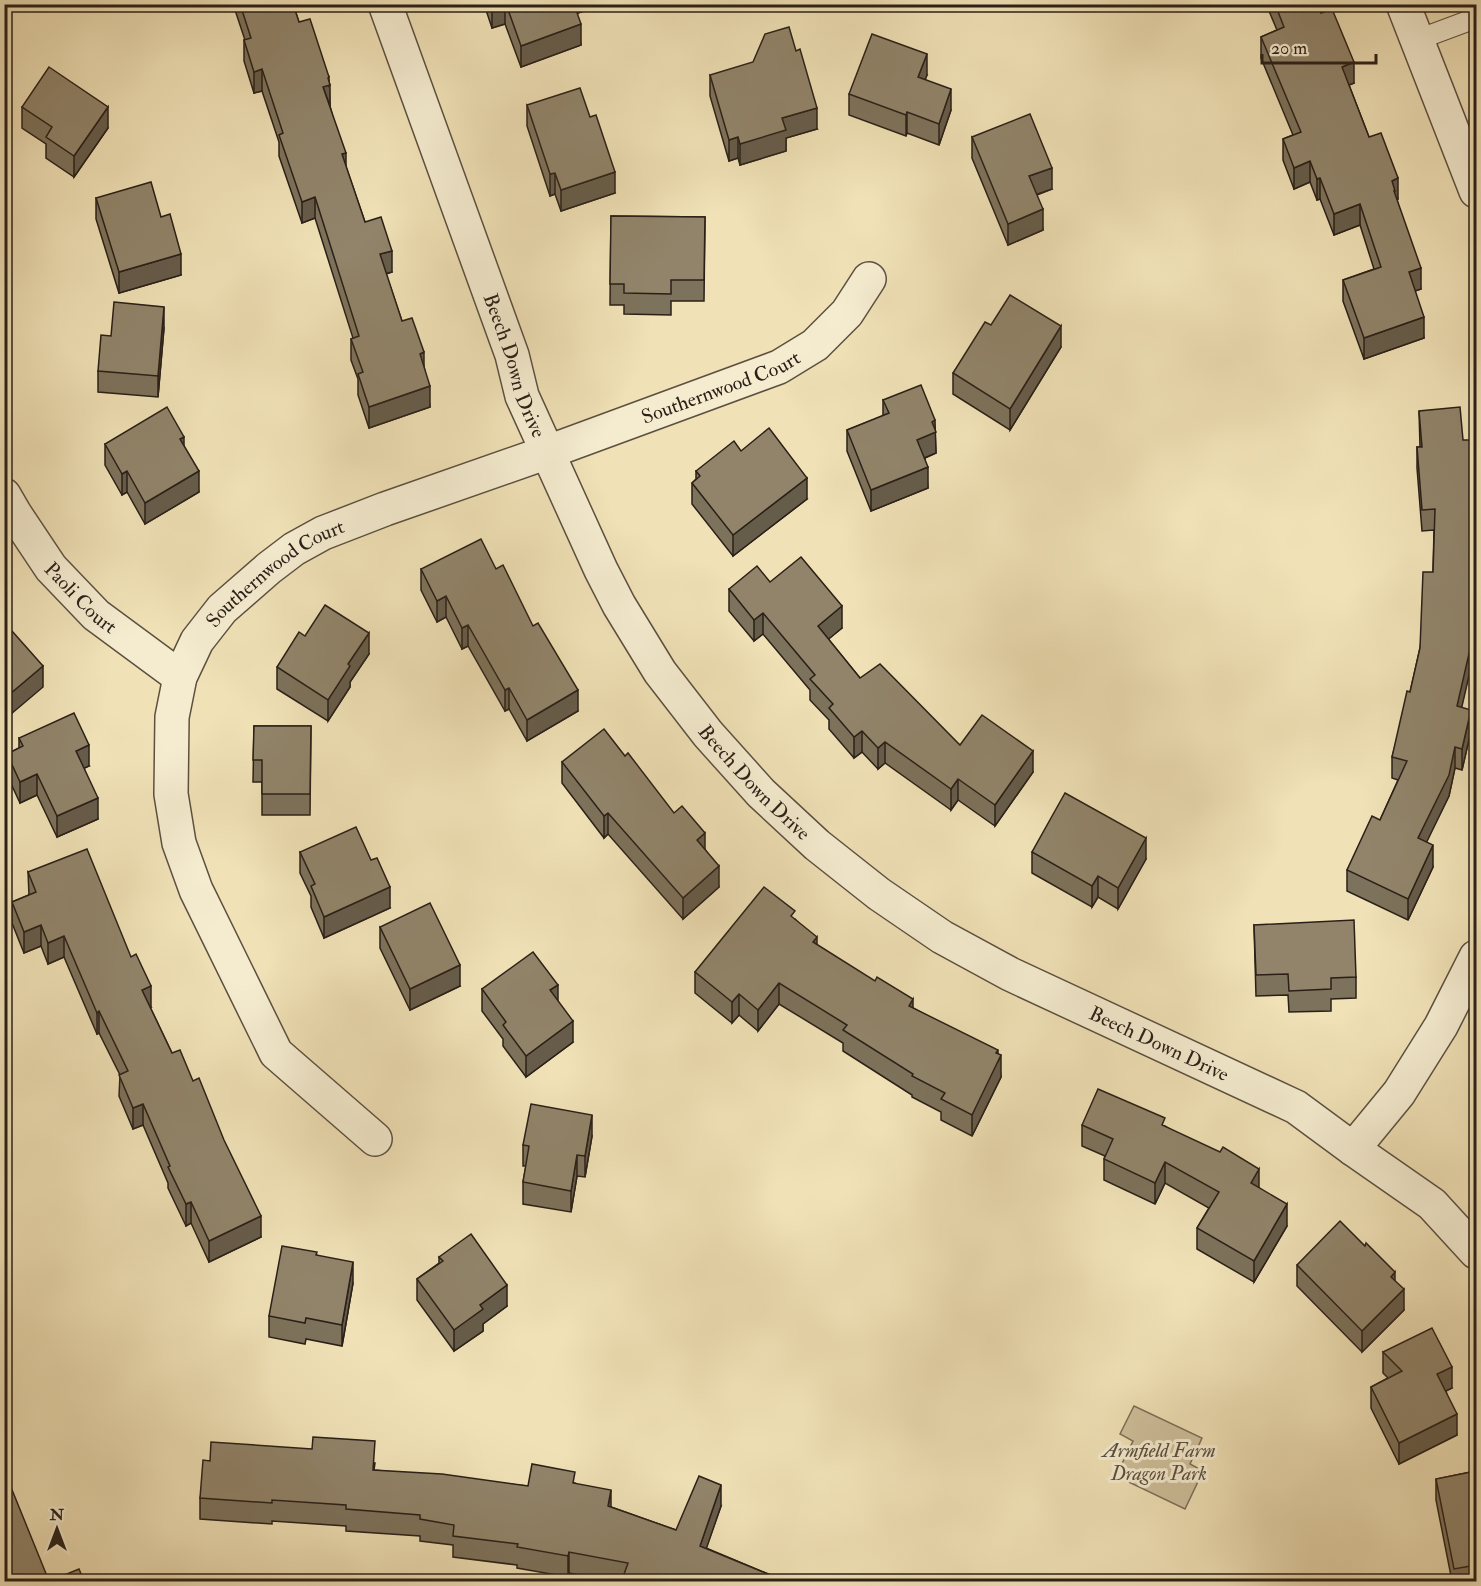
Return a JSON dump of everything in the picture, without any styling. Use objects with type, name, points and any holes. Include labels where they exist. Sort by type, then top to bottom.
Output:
[{"type":"street","name":"Beech Down Drive","points":[[385,4],[508,344],[522,396],[619,605],[660,672],[708,734],[761,793],[817,845],[879,894],[942,937],[1010,974],[1296,1107],[1432,1204],[1476,1252]]},
{"type":"street","points":[[1403,4],[1476,190]]},
{"type":"street","name":"Southernwood Court","points":[[375,1139],[276,1053],[196,890],[179,843],[171,794],[172,717],[180,677],[196,641],[222,609],[269,568],[294,549],[323,533],[779,367],[815,345],[847,312],[869,279]]},
{"type":"street","name":"Paoli Court","points":[[4,495],[51,568],[96,615],[180,677]]},
{"type":"street","points":[[1353,1149],[1399,1093],[1441,1026],[1476,957]]},
{"type":"lane","points":[[1417,40],[1476,18]]},
{"type":"green space","name":"Armfield Farm Dragon Park","points":[[1134,1406],[1202,1438],[1190,1464],[1203,1471],[1185,1509],[1116,1476],[1133,1441],[1120,1434]]},
{"type":"building","points":[[240,4],[293,4],[299,22],[310,19],[329,77],[330,85],[323,87],[346,153],[342,154],[365,222],[381,217],[392,251],[380,254],[402,321],[412,318],[424,352],[420,354],[430,386],[369,407],[358,374],[363,372],[351,339],[359,336],[315,197],[302,202],[279,135],[283,133],[262,69],[254,72],[244,40],[251,38]]},
{"type":"building","points":[[506,4],[574,4],[581,24],[521,46]]},
{"type":"building","points":[[1275,4],[1317,4],[1321,13],[1332,9],[1354,62],[1342,67],[1369,137],[1381,133],[1398,178],[1392,181],[1394,191],[1421,268],[1409,272],[1424,317],[1364,338],[1343,280],[1381,267],[1360,204],[1334,214],[1320,178],[1317,179],[1310,161],[1294,168],[1283,139],[1301,132],[1261,37],[1284,27]]},
{"type":"building","points":[[789,27],[796,51],[800,49],[817,108],[782,118],[786,130],[740,144],[738,137],[729,140],[710,75],[753,62],[765,34]]},
{"type":"building","points":[[872,34],[927,54],[918,77],[951,89],[939,124],[907,112],[906,115],[849,94]]},
{"type":"building","points":[[49,67],[108,107],[74,156],[46,137],[52,127],[22,107]]},
{"type":"building","points":[[580,88],[590,117],[596,115],[615,172],[561,190],[555,173],[550,174],[527,105]]},
{"type":"building","points":[[1030,114],[1052,168],[1029,176],[1043,209],[1008,224],[972,137]]},
{"type":"building","points":[[151,182],[161,217],[170,214],[181,254],[119,272],[96,198]]},
{"type":"building","points":[[611,216],[705,217],[704,280],[671,280],[671,294],[624,293],[624,284],[610,284]]},
{"type":"building","points":[[1010,295],[1061,326],[1010,409],[953,373],[985,322],[991,325]]},
{"type":"building","points":[[114,302],[164,307],[158,376],[98,371],[101,335],[111,336]]},
{"type":"building","points":[[921,385],[935,420],[932,422],[936,432],[917,440],[928,467],[871,490],[847,430],[889,413],[883,400]]},
{"type":"building","points":[[167,407],[184,437],[180,439],[199,471],[145,503],[127,471],[122,474],[105,444]]},
{"type":"building","points":[[1460,407],[1463,440],[1471,440],[1476,499],[1476,565],[1474,632],[1457,706],[1471,710],[1462,749],[1455,747],[1449,775],[1418,838],[1433,845],[1408,899],[1347,870],[1372,816],[1380,820],[1407,761],[1392,757],[1407,691],[1410,692],[1420,648],[1423,572],[1433,572],[1435,509],[1422,510],[1417,447],[1422,447],[1419,411]]},
{"type":"building","points":[[769,428],[807,478],[733,535],[692,483],[700,476],[696,471],[734,441],[741,451]]},
{"type":"building","points":[[481,539],[496,569],[503,565],[533,626],[538,623],[578,690],[527,720],[509,688],[505,690],[468,625],[462,628],[446,596],[437,601],[421,569]]},
{"type":"building","points":[[801,557],[842,606],[818,626],[860,678],[880,664],[960,745],[982,715],[1033,751],[995,805],[958,779],[951,789],[885,742],[878,748],[862,731],[854,737],[829,708],[833,704],[810,679],[815,675],[763,613],[754,620],[729,589],[757,566],[770,582]]},
{"type":"building","points":[[325,605],[369,633],[328,700],[277,667],[299,632],[305,636]]},
{"type":"building","points":[[4,622],[43,666],[4,699]]},
{"type":"building","points":[[74,713],[89,745],[76,751],[98,798],[57,816],[37,774],[20,782],[7,754],[23,746],[19,738]]},
{"type":"building","points":[[254,726],[311,726],[310,794],[262,794],[262,760],[253,760]]},
{"type":"building","points":[[604,729],[625,756],[628,753],[674,813],[682,806],[705,833],[697,840],[719,866],[683,898],[608,813],[604,816],[562,762]]},
{"type":"building","points":[[1065,793],[1146,838],[1118,888],[1098,876],[1092,886],[1032,852]]},
{"type":"building","points":[[356,827],[371,860],[377,858],[390,887],[324,917],[311,886],[315,884],[300,852]]},
{"type":"building","points":[[87,849],[131,957],[136,954],[151,986],[142,990],[172,1053],[180,1050],[193,1081],[199,1078],[224,1140],[261,1216],[209,1241],[191,1202],[186,1204],[168,1167],[170,1166],[143,1104],[133,1108],[119,1075],[128,1071],[99,1011],[97,1013],[64,936],[48,943],[41,925],[24,932],[12,902],[36,892],[28,872]]},
{"type":"building","points":[[764,887],[795,911],[791,916],[817,937],[813,942],[875,981],[877,977],[913,999],[909,1006],[998,1050],[996,1053],[1001,1055],[972,1115],[941,1099],[945,1093],[912,1076],[913,1074],[843,1030],[847,1025],[779,983],[758,1010],[739,994],[732,1002],[695,972]]},
{"type":"building","points":[[430,903],[460,965],[410,989],[380,927]]},
{"type":"building","points":[[1354,920],[1356,977],[1331,978],[1331,989],[1289,991],[1288,974],[1256,975],[1254,925]]},
{"type":"building","points":[[533,952],[558,985],[550,990],[573,1021],[526,1056],[503,1025],[506,1022],[482,989]]},
{"type":"building","points":[[1098,1089],[1165,1118],[1162,1125],[1220,1152],[1223,1147],[1259,1169],[1251,1183],[1287,1204],[1254,1261],[1197,1228],[1219,1192],[1165,1162],[1155,1183],[1104,1159],[1113,1139],[1082,1125]]},
{"type":"building","points":[[531,1104],[592,1115],[585,1156],[577,1155],[571,1191],[523,1182],[529,1146],[523,1145]]},
{"type":"building","points":[[1340,1221],[1395,1272],[1391,1277],[1404,1289],[1362,1331],[1297,1265]]},
{"type":"building","points":[[471,1234],[507,1285],[480,1305],[483,1309],[454,1330],[417,1279],[443,1261],[439,1257]]},
{"type":"building","points":[[282,1246],[317,1252],[316,1255],[353,1262],[342,1325],[306,1318],[305,1323],[269,1316]]},
{"type":"building","points":[[1432,1328],[1452,1367],[1437,1374],[1457,1414],[1399,1443],[1371,1387],[1402,1371],[1383,1352]]},
{"type":"building","points":[[313,1437],[375,1441],[373,1470],[442,1474],[528,1486],[532,1464],[575,1472],[573,1483],[611,1490],[608,1506],[676,1530],[699,1476],[721,1485],[700,1546],[785,1581],[624,1581],[622,1580],[628,1563],[569,1552],[568,1556],[517,1547],[518,1544],[453,1536],[454,1525],[420,1519],[420,1515],[346,1509],[346,1505],[200,1498],[203,1460],[210,1461],[211,1442],[312,1449]]},
{"type":"building","points":[[4,1470],[49,1581],[4,1581]]},
{"type":"building","points":[[1476,1471],[1476,1565],[1454,1569],[1436,1479]]},
{"type":"building","points":[[79,1569],[84,1581],[50,1581]]},
{"type":"building","points":[[847,1575],[862,1581],[844,1581]]}]
